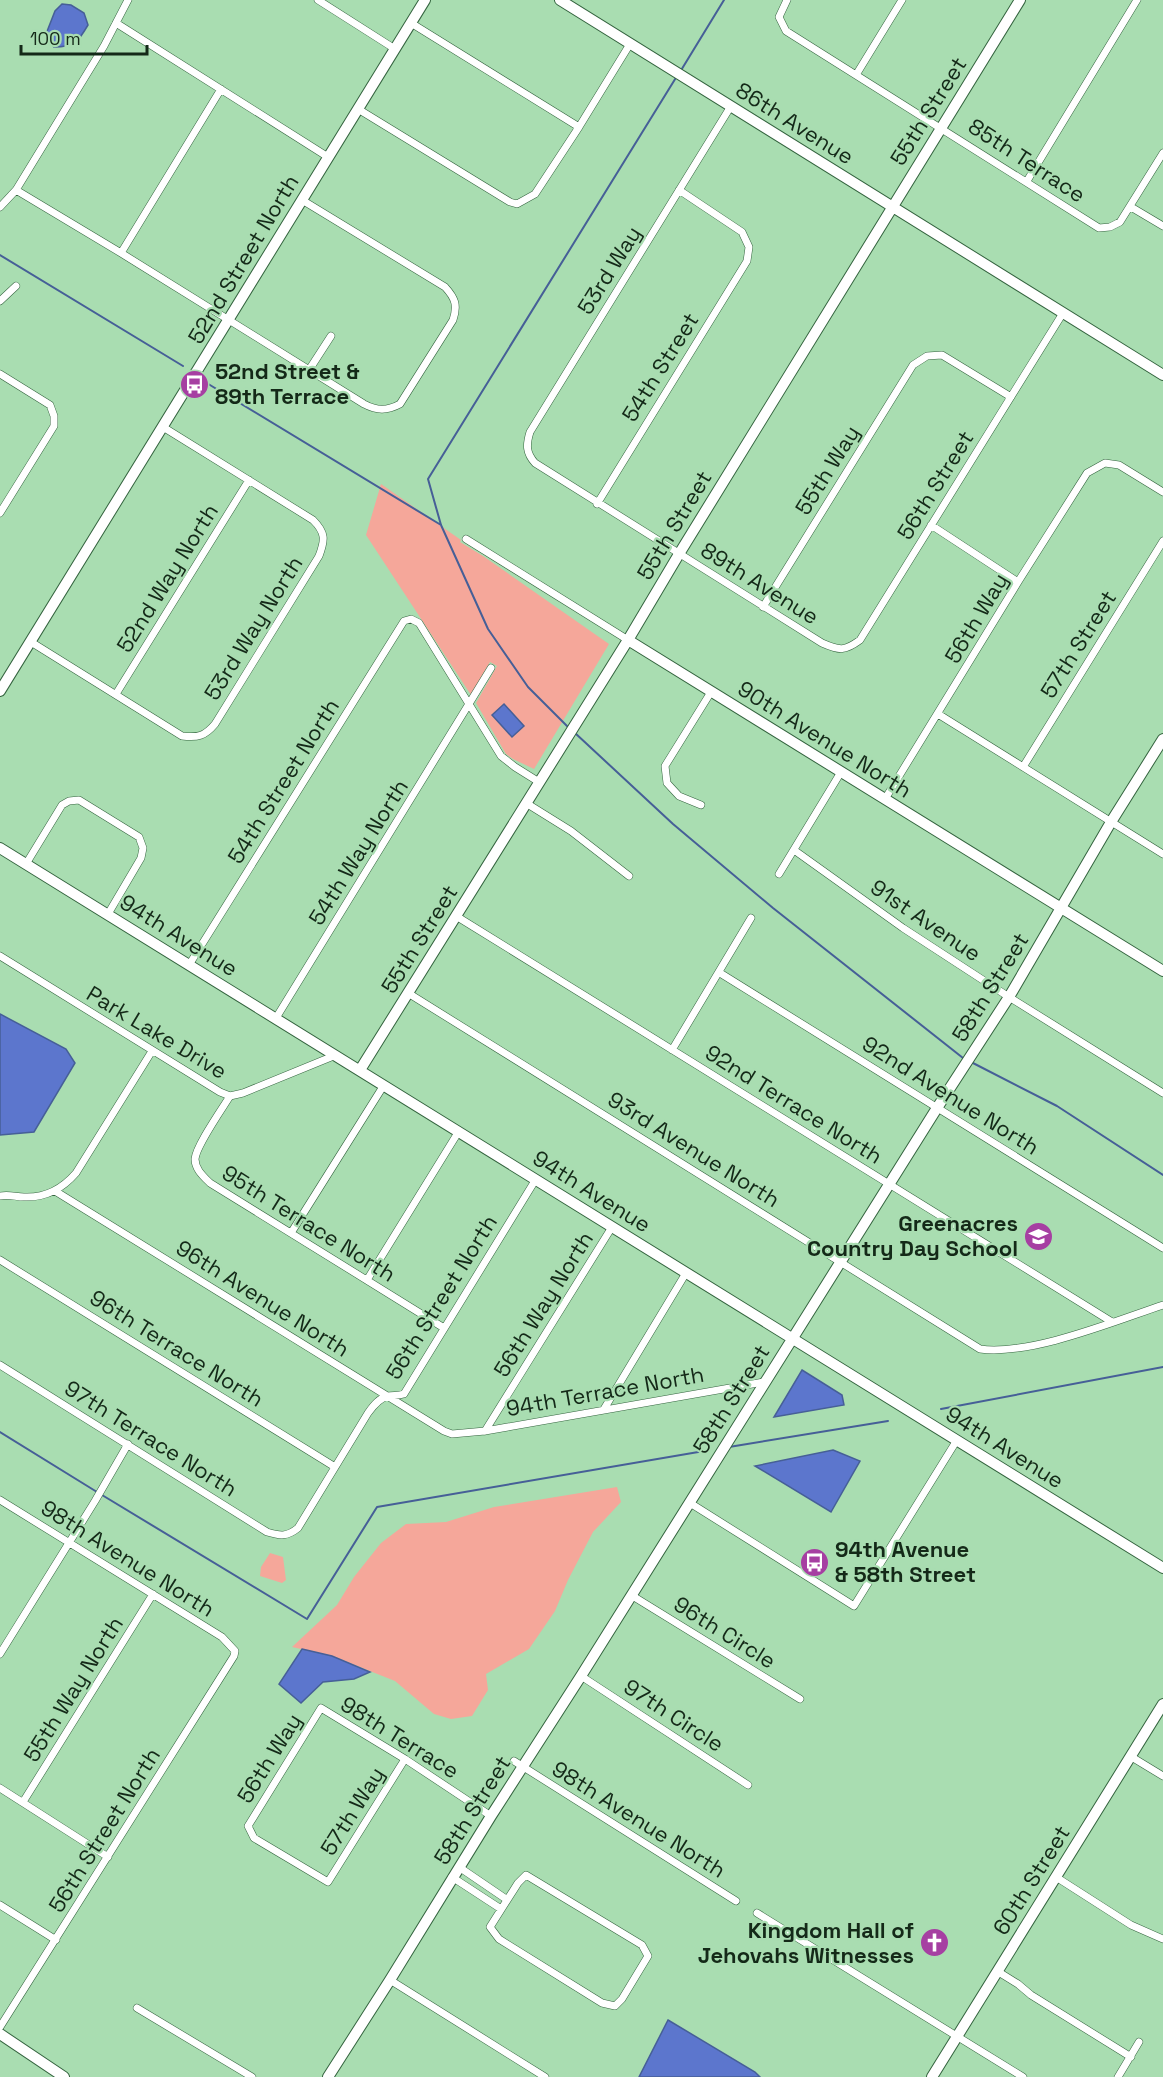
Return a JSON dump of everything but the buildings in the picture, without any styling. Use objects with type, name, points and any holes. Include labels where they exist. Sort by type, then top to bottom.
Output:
[{"type":"street","points":[[0,207],[16,190],[104,46],[128,0]]},
{"type":"street","points":[[318,0],[394,49]]},
{"type":"street","name":"52nd Street North","points":[[0,691],[425,0]]},
{"type":"street","name":"86th Avenue","points":[[560,0],[1163,375]]},
{"type":"street","name":"85th Terrace","points":[[787,0],[779,17],[786,31],[1099,228],[1110,227],[1120,222],[1131,207]]},
{"type":"street","points":[[856,75],[902,0]]},
{"type":"street","name":"55th Street","points":[[360,1070],[628,640],[1020,0]]},
{"type":"street","points":[[1027,181],[1137,0]]},
{"type":"street","points":[[116,23],[328,157]]},
{"type":"street","points":[[411,23],[579,127]]},
{"type":"street","points":[[358,109],[510,202],[517,204],[535,194],[630,44]]},
{"type":"street","points":[[122,253],[221,89]]},
{"type":"street","name":"53rd Way","points":[[529,456],[526,444],[530,432],[731,106]]},
{"type":"street","points":[[1163,153],[1131,207],[1163,226]]},
{"type":"street","points":[[16,190],[122,253],[374,410],[390,410],[400,404],[453,320],[457,308],[454,297],[445,287],[302,200]]},
{"type":"street","name":"54th Street","points":[[597,504],[747,261],[749,247],[742,232],[679,190]]},
{"type":"street","points":[[0,302],[16,286]]},
{"type":"street","name":"56th Street","points":[[822,643],[836,649],[849,648],[860,640],[1063,313]]},
{"type":"street","points":[[309,370],[331,336]]},
{"type":"street","name":"55th Way","points":[[763,607],[913,365],[927,356],[942,355],[1011,397]]},
{"type":"street","points":[[0,374],[50,405],[54,416],[54,426],[0,513]]},
{"type":"street","points":[[163,427],[249,480]]},
{"type":"street","name":"89th Avenue","points":[[529,456],[535,463],[597,504],[822,643]]},
{"type":"street","name":"56th Way","points":[[885,800],[1087,473],[1105,463],[1119,465],[1163,492]]},
{"type":"street","name":"53rd Way North","points":[[116,694],[182,736],[197,738],[208,733],[215,724],[319,556],[324,542],[321,528],[313,520],[249,480]]},
{"type":"street","name":"52nd Way North","points":[[116,694],[249,480]]},
{"type":"street","points":[[931,525],[1018,582]]},
{"type":"street","name":"90th Avenue North","points":[[466,539],[1163,971]]},
{"type":"street","name":"57th Street","points":[[1023,767],[1163,541]]},
{"type":"street","name":"54th Street North","points":[[189,965],[404,621],[411,619],[419,623],[470,704]]},
{"type":"street","points":[[30,642],[116,694]]},
{"type":"street","name":"54th Way North","points":[[276,1018],[491,668]]},
{"type":"street","points":[[701,805],[679,796],[667,783],[665,766],[711,692]]},
{"type":"street","points":[[470,704],[501,756],[539,782]]},
{"type":"street","points":[[938,714],[1163,854]]},
{"type":"street","name":"58th Street","points":[[328,2077],[490,1816],[518,1764],[581,1676],[764,1382],[1009,997],[1111,822],[1163,739]]},
{"type":"street","points":[[779,874],[841,772]]},
{"type":"street","points":[[26,864],[62,805],[69,801],[79,800],[139,837],[143,848],[141,858],[108,914]]},
{"type":"street","points":[[526,803],[571,831],[629,876]]},
{"type":"street","name":"94th Avenue","points":[[0,848],[1163,1568]]},
{"type":"street","name":"91st Avenue","points":[[794,850],[903,928],[1163,1093]]},
{"type":"street","name":"92nd Terrace North","points":[[456,916],[1112,1322]]},
{"type":"street","points":[[672,1050],[751,918]]},
{"type":"street","name":"Park Lake Drive","points":[[0,956],[152,1051],[230,1096],[243,1093],[336,1055]]},
{"type":"street","name":"92nd Avenue North","points":[[720,973],[1163,1248]]},
{"type":"street","name":"93rd Avenue North","points":[[408,993],[980,1349],[993,1350],[1047,1342],[1112,1322]]},
{"type":"street","points":[[0,1196],[7,1194],[40,1197],[67,1184],[152,1051]]},
{"type":"street","points":[[291,1233],[384,1085]]},
{"type":"street","name":"95th Terrace North","points":[[230,1096],[198,1149],[195,1160],[199,1172],[210,1183],[444,1328]]},
{"type":"street","points":[[367,1280],[459,1131]]},
{"type":"street","name":"56th Street North","points":[[285,1536],[298,1528],[377,1402],[388,1396],[404,1394],[536,1179]]},
{"type":"street","name":"96th Avenue North","points":[[55,1191],[452,1434]]},
{"type":"street","name":"56th Way North","points":[[485,1431],[612,1227]]},
{"type":"street","name":"96th Terrace North","points":[[0,1260],[335,1467]]},
{"type":"street","points":[[604,1409],[686,1273]]},
{"type":"street","points":[[1112,1322],[1163,1305]]},
{"type":"street","name":"97th Terrace North","points":[[0,1365],[267,1532],[285,1536]]},
{"type":"street","name":"94th Terrace North","points":[[452,1434],[485,1431],[764,1382]]},
{"type":"street","points":[[690,1503],[854,1606],[957,1440]]},
{"type":"street","points":[[0,1654],[95,1502],[128,1444]]},
{"type":"street","name":"98th Avenue North","points":[[0,1500],[222,1637],[235,1651]]},
{"type":"street","name":"55th Way North","points":[[23,1802],[153,1594]]},
{"type":"street","name":"96th Circle","points":[[631,1595],[800,1700]]},
{"type":"street","name":"56th Street North","points":[[0,2027],[168,1763],[235,1651]]},
{"type":"street","name":"97th Circle","points":[[581,1676],[748,1785]]},
{"type":"street","name":"60th Street","points":[[932,2077],[1163,1704]]},
{"type":"street","name":"56th Way","points":[[321,1708],[248,1826],[254,1838],[328,1882]]},
{"type":"street","name":"98th Terrace","points":[[321,1708],[405,1759],[490,1816]]},
{"type":"street","points":[[1130,1756],[1163,1776]]},
{"type":"street","name":"57th Way","points":[[328,1882],[405,1759]]},
{"type":"street","name":"98th Avenue North","points":[[518,1764],[736,1902]]},
{"type":"street","points":[[0,1788],[108,1857]]},
{"type":"street","points":[[459,1867],[506,1899]]},
{"type":"street","points":[[526,1875],[642,1945],[648,1956],[622,2000],[615,2006],[602,2003],[499,1939],[490,1927],[506,1899],[526,1875]]},
{"type":"street","points":[[452,1877],[501,1909]]},
{"type":"street","points":[[1056,1877],[1131,1925],[1163,1939]]},
{"type":"street","points":[[0,1905],[56,1940]]},
{"type":"street","points":[[757,1913],[1023,2077]]},
{"type":"street","points":[[997,1971],[1131,2057]]},
{"type":"street","points":[[390,1980],[545,2077]]},
{"type":"street","points":[[136,2008],[252,2077]]},
{"type":"street","points":[[0,2034],[64,2077]]},
{"type":"street","points":[[1118,2077],[1140,2042]]},
{"type":"shaded area","points":[[381,484],[461,540],[460,542],[609,644],[534,769],[506,754],[476,703],[497,666],[490,662],[471,695],[366,535]]},
{"type":"shaded area","points":[[617,1487],[621,1502],[593,1532],[555,1611],[529,1649],[486,1674],[488,1690],[472,1716],[451,1719],[434,1714],[395,1681],[332,1656],[292,1647],[337,1605],[354,1577],[381,1543],[406,1524],[446,1522],[494,1507]]},
{"type":"shaded area","points":[[270,1553],[283,1557],[286,1580],[282,1583],[260,1576],[261,1567]]},
{"type":"water","points":[[62,4],[71,5],[84,13],[88,25],[71,45],[54,47],[46,34],[55,11]]},
{"type":"water","points":[[504,704],[524,726],[512,737],[492,715]]},
{"type":"water","points":[[0,1014],[66,1049],[75,1063],[34,1132],[0,1135]]},
{"type":"water","points":[[802,1370],[842,1395],[844,1405],[774,1417]]},
{"type":"water","points":[[833,1450],[860,1461],[831,1512],[755,1466]]},
{"type":"water","points":[[302,1649],[332,1656],[370,1672],[354,1679],[323,1682],[301,1703],[279,1684]]},
{"type":"water","points":[[668,2020],[755,2072],[760,2077],[639,2077]]},
{"type":"waterway","points":[[680,72],[724,0]]},
{"type":"waterway","points":[[568,727],[528,687],[488,629],[441,525],[428,479],[677,76]]},
{"type":"waterway","points":[[0,255],[183,366]]},
{"type":"waterway","points":[[205,382],[441,525]]},
{"type":"waterway","points":[[575,733],[673,824],[773,908],[963,1058]]},
{"type":"waterway","points":[[971,1062],[1057,1106],[1163,1175]]},
{"type":"waterway","points":[[941,1409],[1163,1367]]},
{"type":"waterway","points":[[729,1447],[888,1421]]},
{"type":"waterway","points":[[0,1432],[97,1492]]},
{"type":"waterway","points":[[102,1495],[307,1619],[377,1507],[710,1450]]},
{"type":"place","name":"52nd Street & 89th Terrace","points":[[194,384]]},
{"type":"place","name":"Greenacres Country Day School","points":[[1039,1236]]},
{"type":"place","name":"94th Avenue & 58th Street","points":[[814,1562]]},
{"type":"place","name":"Kingdom Hall of Jehovahs Witnesses","points":[[935,1943]]}]
